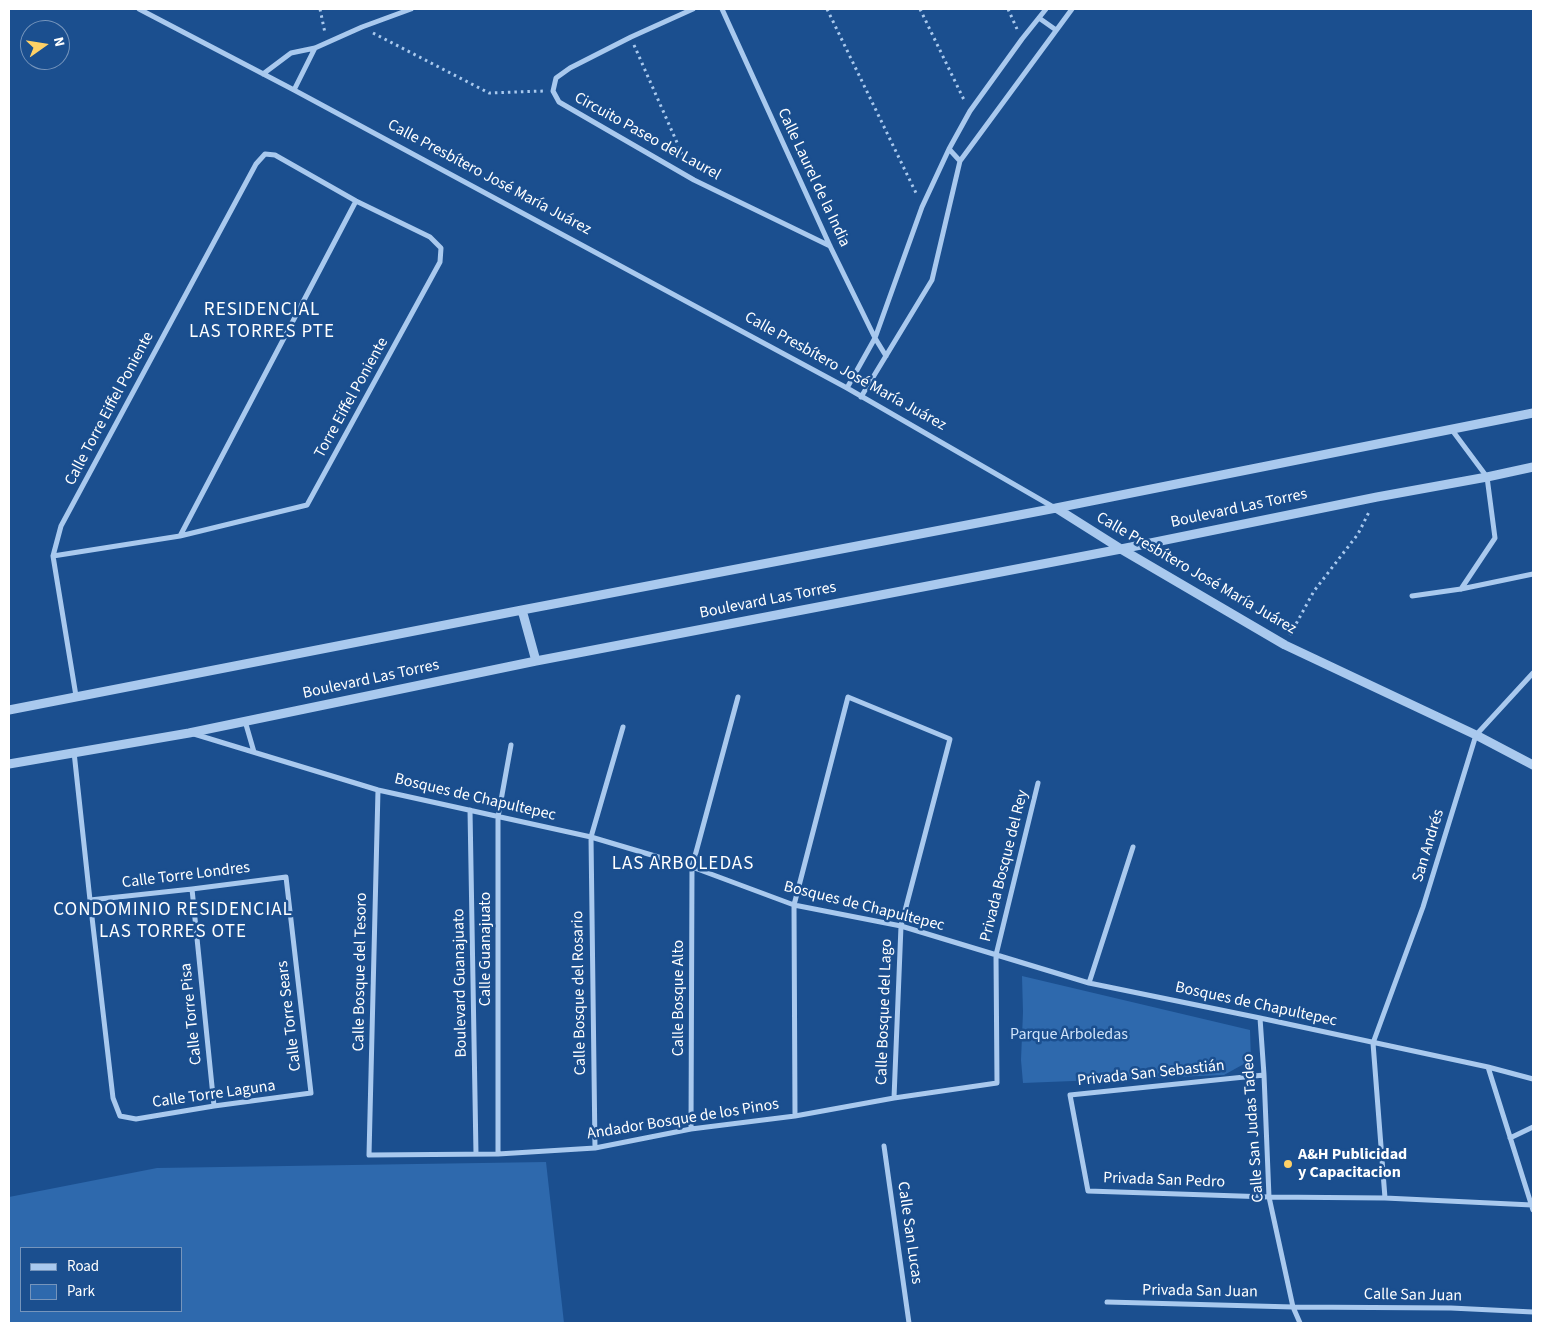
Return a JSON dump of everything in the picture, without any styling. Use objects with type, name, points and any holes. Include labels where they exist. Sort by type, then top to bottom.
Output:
[{"type":"street","name":"Calle Presbítero José María Juárez","points":[[140,9],[847,388],[1056,508],[1120,549],[1285,645],[1476,735],[1533,765]]},
{"type":"street","points":[[263,74],[291,53],[315,48],[327,41],[411,9]]},
{"type":"street","name":"Circuito Paseo del Laurel","points":[[693,9],[631,37],[563,73],[556,78],[553,91],[559,102],[694,180],[830,246]]},
{"type":"street","name":"Calle Laurel de la India","points":[[722,9],[830,246],[875,338],[886,356]]},
{"type":"street","points":[[847,388],[875,338],[922,207],[949,149],[970,112],[1022,38],[1046,9]]},
{"type":"street","points":[[861,397],[932,280],[960,161],[1072,9]]},
{"type":"street","points":[[1039,18],[1056,30]]},
{"type":"street","points":[[294,90],[315,48]]},
{"type":"street","points":[[949,149],[960,161]]},
{"type":"street","name":"Torre Eiffel Poniente","points":[[53,556],[180,536],[307,505],[440,262],[440,248],[430,237],[356,201],[275,155],[265,154]]},
{"type":"street","name":"Calle Torre Eiffel Poniente","points":[[76,696],[53,556],[61,526],[256,164],[265,154]]},
{"type":"street","points":[[180,536],[356,201]]},
{"type":"street","points":[[9,710],[1056,508],[1533,413]]},
{"type":"street","points":[[1452,430],[1487,477],[1495,538],[1461,589]]},
{"type":"street","name":"Boulevard Las Torres","points":[[9,764],[189,732],[536,661],[1120,549],[1377,496],[1533,467]]},
{"type":"street","points":[[1412,596],[1461,589],[1533,574]]},
{"type":"street","points":[[522,610],[536,661]]},
{"type":"street","name":"San Andrés","points":[[1373,1043],[1423,908],[1476,735],[1533,674]]},
{"type":"street","name":"Calle Bosque Alto","points":[[691,1129],[692,867],[738,697]]},
{"type":"street","name":"Calle Bosque del Lago","points":[[794,905],[848,697],[950,739],[901,926],[894,1098]]},
{"type":"street","points":[[245,721],[254,752]]},
{"type":"street","name":"Calle Bosque del Rosario","points":[[595,1148],[591,837],[623,727]]},
{"type":"street","name":"Bosques de Chapultepec","points":[[189,732],[378,790],[591,837],[692,867],[794,905],[901,926],[1090,983],[1488,1067],[1533,1079]]},
{"type":"street","name":"Calle Guanajuato","points":[[498,1154],[498,817],[511,745]]},
{"type":"street","points":[[74,752],[90,900]]},
{"type":"street","name":"Privada Bosque del Rey","points":[[997,1083],[996,955],[1038,783]]},
{"type":"street","name":"Calle Bosque del Tesoro","points":[[369,1155],[378,790]]},
{"type":"street","name":"Boulevard Guanajuato","points":[[470,810],[476,1154]]},
{"type":"street","points":[[1090,983],[1133,847]]},
{"type":"street","name":"Calle Torre Londres","points":[[90,900],[286,877]]},
{"type":"street","name":"Calle Torre Sears","points":[[286,877],[311,1093]]},
{"type":"street","name":"Calle Torre Pisa","points":[[192,889],[214,1106]]},
{"type":"street","name":"Calle Torre Laguna","points":[[90,900],[113,1098],[120,1116],[136,1119],[311,1093]]},
{"type":"street","points":[[794,905],[795,1116]]},
{"type":"street","name":"Calle San Judas Tadeo","points":[[1260,1018],[1269,1196],[1293,1307],[1300,1323]]},
{"type":"street","points":[[1373,1043],[1385,1198]]},
{"type":"street","points":[[1488,1067],[1532,1207]]},
{"type":"street","name":"Privada San Sebastián","points":[[1088,1190],[1070,1095],[1264,1075]]},
{"type":"street","name":"Andador Bosque de los Pinos","points":[[369,1155],[498,1154],[595,1148],[691,1129],[795,1116],[894,1098],[997,1083]]},
{"type":"street","points":[[1510,1138],[1533,1127]]},
{"type":"street","name":"Calle San Lucas","points":[[884,1146],[909,1323]]},
{"type":"street","name":"Privada San Pedro","points":[[1088,1190],[1385,1198],[1532,1207]]},
{"type":"street","name":"Privada San Juan","points":[[1107,1302],[1293,1307]]},
{"type":"street","name":"Calle San Juan","points":[[1293,1307],[1441,1308],[1533,1312]]},
{"type":"path","points":[[319,9],[327,41]]},
{"type":"path","points":[[827,9],[922,207]]},
{"type":"path","points":[[920,9],[970,112]]},
{"type":"path","points":[[1008,9],[1022,38]]},
{"type":"path","points":[[362,27],[489,93],[553,91]]},
{"type":"path","points":[[631,37],[694,180]]},
{"type":"path","points":[[1285,645],[1314,591],[1358,534],[1377,496]]},
{"type":"green space","name":"Parque Arboledas","points":[[1022,976],[1250,1030],[1251,1060],[1224,1075],[1023,1083],[1021,1060]]},
{"type":"green space","points":[[546,1162],[564,1323],[9,1323],[9,1197],[157,1168]]},
{"type":"place","name":"A&H Publicidad y Capacitacion","points":[[1288,1164]]},
{"type":"district","name":"RESIDENCIAL LAS TORRES PTE","points":[[262,322]]},
{"type":"district","name":"LAS ARBOLEDAS","points":[[683,865]]},
{"type":"district","name":"CONDOMINIO RESIDENCIAL LAS TORRES OTE","points":[[173,922]]}]
